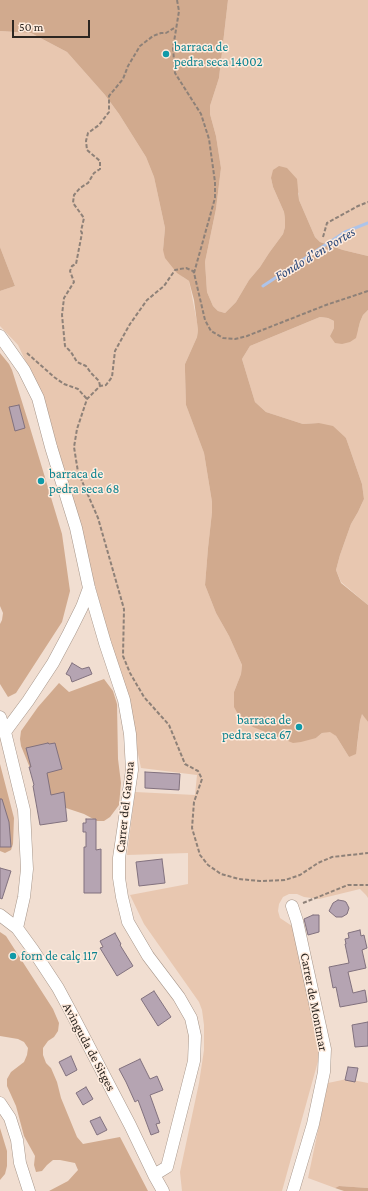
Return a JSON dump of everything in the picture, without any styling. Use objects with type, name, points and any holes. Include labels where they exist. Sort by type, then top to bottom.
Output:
[{"type":"street","name":"Carrer del Garona","points":[[0,336],[24,370],[38,398],[51,447],[76,528],[89,588],[124,700],[130,734],[132,770],[120,858],[119,878],[128,922],[148,956],[179,997],[191,1018],[195,1036],[194,1061],[167,1167],[154,1175]]},
{"type":"street","points":[[5,732],[53,663],[79,614],[89,588]]},
{"type":"street","points":[[0,717],[24,810],[27,869],[24,897],[17,928]]},
{"type":"street","name":"Carrer de Montmar","points":[[292,906],[297,921],[325,1049],[324,1072],[316,1109],[293,1191]]},
{"type":"street","name":"Avinguda de Sitges","points":[[0,915],[17,928],[58,988],[163,1191]]},
{"type":"street","points":[[0,1103],[10,1118],[17,1140],[20,1163],[28,1191]]},
{"type":"path","points":[[177,0],[179,11],[173,48],[175,73],[200,114],[209,139],[215,182],[215,198],[194,273],[205,320],[211,331],[223,338],[235,339],[368,292]]},
{"type":"path","points":[[100,386],[98,381],[90,373],[86,366],[77,362],[65,346],[62,315],[64,298],[74,282],[70,272],[72,266],[76,264],[84,218],[73,203],[74,195],[80,188],[88,183],[94,173],[100,169],[100,161],[87,150],[86,141],[88,133],[99,125],[109,112],[109,96],[124,79],[128,66],[140,46],[153,36],[166,33],[176,26]]},
{"type":"path","points":[[323,237],[327,223],[368,202]]},
{"type":"path","points":[[194,273],[186,268],[175,270],[164,286],[147,300],[130,324],[115,351],[112,377],[106,385],[100,386],[87,398],[77,429],[74,447],[78,472],[98,518],[124,609],[123,656],[130,673],[144,697],[169,725],[185,764],[198,771],[202,779],[194,802],[192,828],[200,855],[208,865],[221,874],[239,879],[260,881],[285,880],[300,875],[318,863],[332,857],[368,853]]},
{"type":"path","points":[[27,353],[54,377],[64,384],[78,389],[87,398]]},
{"type":"path","points":[[292,906],[308,902],[348,885],[368,885]]},
{"type":"shaded area","points":[[0,0],[228,0],[219,78],[210,106],[210,114],[216,136],[221,168],[216,209],[205,262],[207,292],[213,306],[218,311],[225,313],[236,302],[249,280],[283,234],[285,227],[284,212],[273,187],[271,178],[273,170],[279,166],[287,168],[297,179],[299,200],[315,237],[320,242],[343,250],[368,256],[368,310],[363,315],[360,322],[356,338],[350,342],[342,344],[335,343],[330,336],[334,328],[334,321],[328,318],[320,317],[250,346],[242,359],[255,402],[266,412],[303,424],[319,423],[333,426],[346,438],[362,484],[364,499],[351,524],[336,570],[341,583],[368,605],[368,722],[362,714],[356,754],[349,757],[336,736],[330,732],[322,733],[316,738],[293,743],[253,727],[239,716],[234,707],[234,692],[241,674],[242,665],[229,636],[216,613],[205,585],[212,502],[204,453],[186,405],[185,364],[197,337],[198,330],[194,300],[189,281],[177,273],[165,258],[163,250],[165,228],[154,177],[146,157],[119,114],[105,95],[67,52],[31,33],[0,31]]},
{"type":"shaded area","points":[[228,0],[368,0],[368,256],[343,250],[320,242],[315,237],[299,200],[299,193],[271,178],[273,187],[284,212],[285,227],[283,234],[249,280],[236,302],[225,313],[218,311],[213,306],[207,292],[205,262],[216,209],[221,168],[216,136],[210,114],[210,106],[219,78]]},
{"type":"shaded area","points":[[0,31],[31,33],[67,52],[105,95],[119,114],[146,157],[154,177],[165,228],[163,250],[183,277],[189,281],[197,322],[197,337],[185,364],[186,405],[204,453],[212,502],[205,585],[216,613],[229,636],[242,665],[241,674],[234,692],[316,738],[322,733],[330,731],[336,736],[349,757],[357,747],[362,713],[368,722],[368,898],[360,889],[319,899],[304,897],[297,894],[289,894],[283,897],[279,904],[278,911],[280,918],[292,926],[320,1054],[282,1191],[182,1191],[180,1172],[199,1083],[204,1050],[204,1025],[202,1010],[199,1002],[144,924],[130,895],[188,884],[188,853],[127,855],[135,792],[195,795],[197,775],[141,768],[128,707],[46,405],[18,345],[0,326],[0,291],[15,286],[0,247]]},
{"type":"shaded area","points":[[0,247],[15,286],[0,291]]},
{"type":"shaded area","points":[[368,310],[368,605],[341,582],[336,570],[351,524],[364,499],[362,484],[346,438],[319,423],[303,424],[266,412],[255,402],[242,359],[250,346],[320,317],[328,318],[334,321],[334,328],[330,336],[358,330],[363,315]]},
{"type":"shaded area","points":[[0,353],[12,370],[62,534],[70,591],[62,622],[16,693],[8,697],[0,684],[0,624],[3,613],[0,606]]},
{"type":"shaded area","points":[[104,679],[113,691],[117,704],[118,759],[121,783],[119,805],[110,817],[104,821],[97,821],[84,814],[60,806],[32,773],[21,746],[20,739],[21,731],[38,707],[59,683],[69,692]]},
{"type":"shaded area","points":[[0,764],[14,818],[13,844],[11,850],[5,853],[0,851]]},
{"type":"shaded area","points":[[0,932],[6,936],[53,1009],[59,1023],[58,1031],[43,1048],[43,1055],[57,1082],[61,1098],[77,1137],[83,1144],[120,1137],[148,1191],[49,1191],[68,1181],[78,1170],[75,1163],[53,1160],[42,1171],[36,1172],[34,1165],[35,1156],[24,1136],[16,1106],[7,1086],[7,1079],[11,1072],[24,1062],[28,1048],[24,1042],[18,1039],[0,1036]]},
{"type":"shaded area","points":[[347,1079],[368,1083],[368,1188],[339,1186],[335,1188],[308,1178],[328,1083]]},
{"type":"shaded area","points":[[0,1128],[7,1151],[7,1166],[5,1174],[0,1180]]},
{"type":"shaded area","points":[[339,1186],[368,1188],[368,1191],[344,1191],[335,1188]]},
{"type":"building","points":[[19,405],[25,428],[15,431],[9,407]]},
{"type":"building","points":[[72,663],[82,669],[89,667],[92,674],[72,682],[70,676],[66,674]]},
{"type":"building","points":[[55,743],[62,769],[47,773],[51,795],[64,792],[67,821],[40,825],[34,785],[29,767],[31,767],[26,748]]},
{"type":"building","points":[[145,772],[180,774],[179,790],[145,788]]},
{"type":"building","points":[[0,799],[2,799],[9,822],[11,847],[0,847]]},
{"type":"building","points":[[86,819],[96,819],[96,850],[101,849],[101,893],[84,893],[84,847],[86,847],[86,832],[83,832],[83,823],[86,823]]},
{"type":"building","points":[[162,859],[165,883],[139,886],[136,862]]},
{"type":"building","points":[[0,868],[11,871],[2,899],[0,898]]},
{"type":"building","points":[[338,900],[346,902],[349,908],[347,914],[342,917],[336,917],[329,911],[333,903]]},
{"type":"building","points":[[313,915],[319,915],[319,932],[308,935],[304,919]]},
{"type":"building","points":[[360,930],[361,936],[364,935],[367,948],[362,950],[366,968],[348,972],[353,993],[365,990],[367,1002],[340,1007],[336,987],[333,988],[329,967],[349,963],[345,939],[349,938],[348,933]]},
{"type":"building","points":[[115,933],[121,944],[120,945],[133,966],[117,976],[100,948],[103,947],[100,941]]},
{"type":"building","points":[[154,991],[171,1017],[158,1026],[141,999]]},
{"type":"building","points":[[368,1022],[368,1046],[355,1047],[352,1025]]},
{"type":"building","points":[[71,1056],[77,1070],[66,1076],[59,1062]]},
{"type":"building","points":[[140,1059],[150,1079],[157,1076],[163,1090],[150,1095],[160,1123],[156,1124],[159,1132],[151,1135],[138,1100],[135,1102],[119,1069]]},
{"type":"building","points":[[348,1067],[358,1068],[355,1082],[345,1080]]},
{"type":"building","points":[[86,1087],[93,1099],[83,1105],[76,1093]]},
{"type":"building","points":[[100,1117],[107,1130],[97,1135],[90,1121]]},
{"type":"waterway","name":"Fondo d'en Portes","points":[[263,286],[345,232],[368,223]]},
{"type":"place","name":"barraca de pedra seca 14002","points":[[166,54]]},
{"type":"place","name":"barraca de pedra seca 68","points":[[41,481]]},
{"type":"place","name":"barraca de pedra seca 67","points":[[299,727]]},
{"type":"place","name":"forn de calç 117","points":[[13,956]]}]
